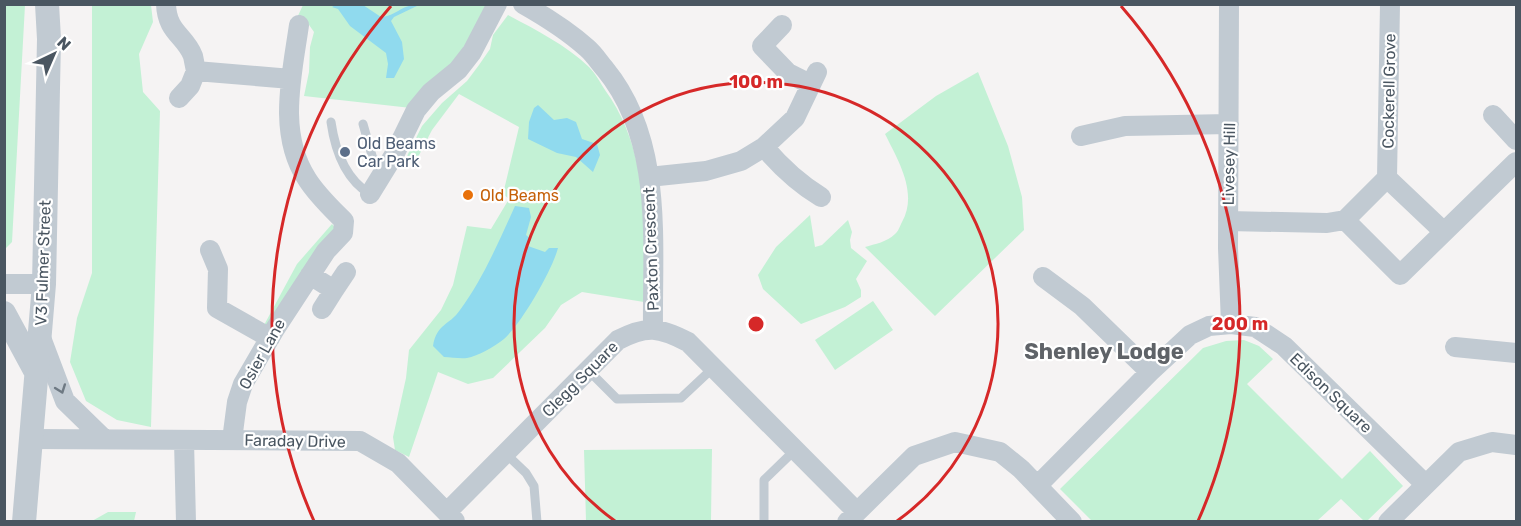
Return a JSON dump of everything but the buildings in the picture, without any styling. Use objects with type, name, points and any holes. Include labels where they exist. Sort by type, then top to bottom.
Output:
[{"type":"street","name":"V3 Fulmer Street","points":[[24,522],[44,284],[49,39],[47,4]]},
{"type":"street","points":[[166,4],[166,14],[171,27],[192,55],[196,71],[190,86],[179,98]]},
{"type":"street","points":[[370,194],[388,165],[416,110],[430,92],[458,70],[472,52],[496,4]]},
{"type":"street","name":"Livesey Hill","points":[[1229,4],[1228,221],[1231,324]]},
{"type":"street","name":"Cockerell Grove","points":[[1388,178],[1390,4]]},
{"type":"street","name":"Paxton Crescent","points":[[536,7],[589,49],[615,80],[633,114],[645,153],[651,190],[653,328]]},
{"type":"street","points":[[649,177],[706,171],[741,161],[764,147],[795,118],[814,78],[788,73],[755,52],[783,24]]},
{"type":"street","name":"Osier Lane","points":[[232,440],[240,393],[270,338],[310,275],[326,251],[343,233],[344,221],[323,200],[306,178],[296,156],[290,131],[289,92],[299,25]]},
{"type":"street","points":[[196,71],[291,79]]},
{"type":"street","points":[[1493,115],[1516,140]]},
{"type":"street","points":[[1081,136],[1125,126],[1229,124]]},
{"type":"street","points":[[764,147],[784,170],[820,197]]},
{"type":"street","points":[[1345,220],[1400,275],[1516,162]]},
{"type":"street","points":[[1228,221],[1327,223],[1345,220],[1388,178],[1444,232]]},
{"type":"street","points":[[210,250],[218,270],[211,313],[270,338]]},
{"type":"street","points":[[321,309],[346,272]]},
{"type":"street","points":[[310,275],[334,290]]},
{"type":"street","points":[[1043,277],[1082,306],[1150,372]]},
{"type":"street","points":[[4,284],[44,284]]},
{"type":"street","points":[[4,313],[37,374]]},
{"type":"street","name":"Edison Square","points":[[1037,486],[1150,372],[1190,336],[1209,326],[1231,324],[1255,327],[1284,346],[1425,484]]},
{"type":"street","points":[[653,328],[688,342],[795,450],[852,517],[914,456],[955,442],[1000,452],[1072,522]]},
{"type":"street","name":"Clegg Square","points":[[452,517],[505,453],[618,340],[637,330],[653,328]]},
{"type":"street","points":[[40,334],[65,401],[104,439]]},
{"type":"street","points":[[1455,347],[1516,353]]},
{"type":"street","name":"Faraday Drive","points":[[31,446],[104,439],[360,441],[398,463],[452,517]]},
{"type":"street","points":[[184,441],[186,522]]},
{"type":"street","points":[[1388,522],[1459,453],[1492,442],[1516,445]]},
{"type":"lane","points":[[332,122],[336,147],[342,162],[355,183],[370,194]]},
{"type":"lane","points":[[363,124],[373,159],[388,165]]},
{"type":"lane","points":[[588,370],[617,399],[670,399],[681,398],[713,368]]},
{"type":"lane","points":[[764,522],[764,480],[795,450]]},
{"type":"lane","points":[[505,453],[526,474],[534,486],[537,522]]},
{"type":"green space","points":[[5,4],[25,5],[12,242],[5,249]]},
{"type":"green space","points":[[92,5],[151,5],[153,22],[139,54],[143,92],[160,111],[151,427],[117,420],[86,401],[70,362],[77,318],[92,273]]},
{"type":"green space","points":[[303,5],[487,5],[473,42],[411,108],[304,96],[314,32],[307,22],[296,20]]},
{"type":"green space","points":[[508,15],[550,38],[580,59],[595,75],[620,114],[630,139],[642,192],[645,247],[644,302],[582,292],[561,305],[545,328],[493,378],[468,384],[438,372],[409,457],[395,450],[393,437],[406,378],[409,350],[441,310],[453,285],[467,226],[491,229],[509,199],[503,194],[519,127],[459,94],[432,130],[415,163],[404,162],[422,126],[442,103],[467,81],[490,49],[493,35]]},
{"type":"green space","points":[[978,72],[1008,146],[1022,197],[1024,230],[935,316],[865,247],[885,241],[896,233],[906,211],[908,200],[905,178],[885,134],[936,96]]},
{"type":"green space","points":[[810,215],[815,247],[822,245],[848,220],[852,232],[851,248],[867,261],[856,279],[861,290],[861,297],[845,307],[801,324],[763,289],[758,275],[776,247]]},
{"type":"green space","points":[[332,224],[338,231],[275,326],[263,327],[297,264]]},
{"type":"green space","points":[[873,301],[893,330],[835,370],[815,340]]},
{"type":"green space","points":[[1244,340],[1259,346],[1273,359],[1247,384],[1342,479],[1370,451],[1403,486],[1367,521],[1364,521],[1341,499],[1317,521],[1092,521],[1060,489],[1203,348],[1226,341]]},
{"type":"green space","points":[[712,449],[711,521],[586,521],[584,450]]},
{"type":"green space","points":[[108,512],[136,512],[134,521],[92,521]]},
{"type":"water","points":[[337,4],[363,5],[381,17],[391,15],[408,6],[419,5],[394,17],[391,21],[402,42],[404,59],[394,78],[386,78],[388,64],[386,53],[350,26],[338,9],[332,7]]},
{"type":"water","points":[[538,105],[554,120],[567,118],[576,122],[582,139],[597,144],[600,155],[593,172],[576,157],[557,153],[528,139],[529,122],[534,108]]},
{"type":"water","points":[[515,206],[529,208],[531,217],[526,235],[531,239],[528,246],[545,252],[549,248],[558,248],[555,258],[527,310],[504,339],[486,351],[471,357],[444,357],[433,346],[437,333],[456,315],[476,286]]},
{"type":"place","name":"Old Beams Car Park","points":[[345,152]]},
{"type":"place","name":"Old Beams","points":[[468,195]]},
{"type":"district","name":"Shenley Lodge","points":[[1104,351]]}]
